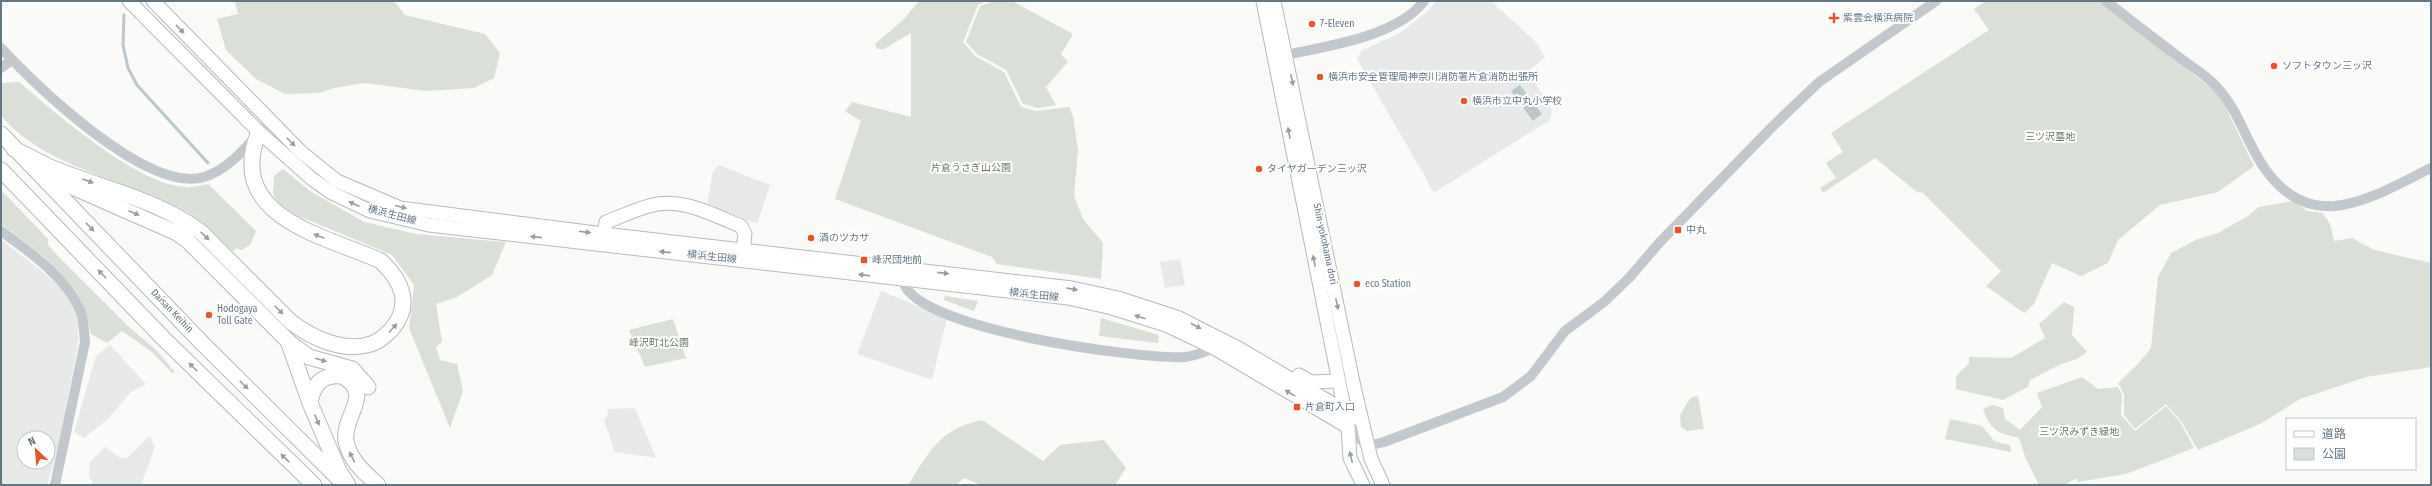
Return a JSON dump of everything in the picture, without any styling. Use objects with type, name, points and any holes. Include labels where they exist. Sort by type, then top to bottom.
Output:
[{"type":"highway","points":[[14,149],[50,167],[126,195],[188,222],[201,232],[291,322],[305,333],[329,343],[352,346],[371,344],[385,336],[399,321],[403,298],[399,284],[392,272],[381,261],[294,225],[266,204],[253,176],[252,158],[258,133]]},
{"type":"highway","name":"Daisan Keihin","points":[[1,134],[203,344],[347,485]]},
{"type":"highway","points":[[14,149],[48,173],[70,186],[177,233],[187,240],[288,341],[309,357],[352,369],[368,387]]},
{"type":"highway","points":[[1,170],[163,338],[314,485]]},
{"type":"highway","points":[[288,341],[310,403],[339,471],[347,485]]},
{"type":"highway","points":[[310,403],[314,388],[324,377],[342,376],[353,385],[357,393],[357,403],[348,421],[346,440],[355,462],[378,485]]},
{"type":"main road","name":"横浜生田線","points":[[129,1],[258,133],[290,162],[332,193],[370,211],[428,225],[904,274],[1072,288],[1118,298],[1179,318],[1240,349],[1362,421]]},
{"type":"main road","name":"横浜生田線","points":[[153,1],[301,152],[337,181],[400,208],[743,250],[1068,298],[1090,303],[1166,325],[1214,348],[1348,427]]},
{"type":"main road","name":"Shin-yokohama dori","points":[[1263,1],[1337,381],[1348,427],[1350,458],[1363,485]]},
{"type":"main road","name":"Shin-yokohama dori","points":[[1274,1],[1367,446],[1371,459],[1383,485]]},
{"type":"main road","points":[[604,234],[606,222],[650,205],[670,203],[697,208],[741,226],[745,234],[743,250]]},
{"type":"main road","points":[[1240,349],[1272,359],[1311,382],[1337,381]]},
{"type":"street","points":[[1286,55],[1342,43],[1403,22],[1424,1]]},
{"type":"street","points":[[1348,427],[1367,446],[1384,442],[1503,397],[1518,387],[1531,376],[1565,331],[1604,302],[1624,283],[1665,237],[1771,128],[1819,82],[1936,1]]},
{"type":"street","points":[[2106,1],[2215,84],[2234,107],[2263,165],[2273,179],[2280,187],[2308,203],[2336,208],[2353,204],[2377,195],[2431,168]]},
{"type":"street","points":[[1,48],[69,115],[99,137],[162,174],[189,179],[216,173],[227,165],[270,121]]},
{"type":"street","points":[[1,68],[12,60]]},
{"type":"street","points":[[1,231],[28,250],[68,289],[82,318],[84,342],[54,485]]},
{"type":"street","points":[[904,274],[910,293],[919,302],[978,325],[1010,335],[1106,349],[1177,356],[1196,355],[1214,348]]},
{"type":"shaded area","name":"横浜市立中丸小学校","points":[[1436,1],[1491,1],[1539,45],[1540,50],[1545,57],[1528,71],[1552,110],[1550,120],[1435,192],[1430,189],[1427,180],[1357,59],[1361,51],[1400,33],[1430,9]]},
{"type":"shaded area","points":[[1520,85],[1542,114],[1533,121],[1511,91]]},
{"type":"shaded area","points":[[719,165],[770,185],[757,224],[707,204],[713,171]]},
{"type":"shaded area","points":[[1,239],[60,286],[71,302],[78,323],[78,344],[56,455],[56,430],[16,430],[16,470],[51,470],[47,485],[1,485]]},
{"type":"shaded area","points":[[1180,259],[1185,285],[1165,288],[1160,262]]},
{"type":"shaded area","points":[[881,291],[947,318],[932,380],[857,354]]},
{"type":"shaded area","points":[[110,345],[146,384],[131,392],[107,420],[84,438],[74,432],[96,356]]},
{"type":"shaded area","points":[[635,408],[656,458],[615,452],[604,420],[608,414],[607,409]]},
{"type":"shaded area","points":[[150,436],[155,447],[141,485],[92,485],[92,480],[89,478],[90,462],[105,447],[121,458],[127,458]]},
{"type":"green space","points":[[235,1],[394,1],[405,15],[485,34],[500,53],[494,78],[474,88],[426,91],[364,83],[334,88],[319,93],[285,94],[256,79],[226,50],[217,19],[238,14]]},
{"type":"green space","name":"片倉うさぎ山公園","points":[[919,1],[986,1],[978,5],[963,42],[975,56],[1004,72],[1021,107],[1036,111],[1069,107],[1073,116],[1078,150],[1074,196],[1083,219],[1103,243],[1101,279],[997,264],[992,257],[835,199],[861,121],[845,111],[852,102],[911,117],[911,33],[884,49],[877,49],[875,44],[904,19]]},
{"type":"green space","points":[[995,1],[1012,1],[1073,34],[1061,54],[1068,62],[1046,87],[1056,105],[1038,108],[1023,104],[1006,70],[977,54],[966,42],[980,6]]},
{"type":"green space","name":"三ツ沢墓地","points":[[1986,1],[2099,1],[2215,91],[2224,104],[2254,166],[2218,192],[2160,205],[2118,240],[2108,263],[2081,276],[2052,263],[2034,304],[2024,313],[1986,286],[2001,271],[1923,193],[1917,192],[1875,158],[1823,193],[1820,188],[1836,178],[1826,163],[1843,152],[1831,133],[1989,30],[1974,9]]},
{"type":"green space","points":[[19,82],[54,112],[98,146],[145,174],[166,183],[186,187],[208,184],[256,231],[250,245],[241,250],[236,248],[233,251],[205,224],[186,211],[162,199],[65,161],[42,149],[20,134],[1,116],[1,83]]},
{"type":"green space","points":[[283,169],[310,191],[364,222],[416,234],[506,242],[492,275],[457,297],[436,304],[442,342],[436,347],[440,360],[457,364],[463,391],[450,428],[409,328],[414,285],[392,255],[296,215],[281,205],[273,195],[274,176]]},
{"type":"green space","points":[[1,190],[48,239],[48,245],[56,254],[128,326],[156,350],[175,372],[172,373],[152,352],[122,331],[107,343],[91,334],[82,302],[70,283],[42,255],[1,224]]},
{"type":"green space","points":[[2292,201],[2308,211],[2323,213],[2330,224],[2334,241],[2353,238],[2374,250],[2431,263],[2431,367],[2366,377],[2300,399],[2260,424],[2198,450],[2181,421],[2166,404],[2135,429],[2124,415],[2124,394],[2118,383],[2140,362],[2151,348],[2158,277],[2171,253],[2198,239],[2218,233],[2248,216],[2259,207]]},
{"type":"green space","points":[[945,296],[978,301],[974,311],[944,300]]},
{"type":"green space","points":[[2064,302],[2074,307],[2072,335],[2087,352],[2077,359],[2061,364],[2030,380],[2028,387],[2003,400],[1956,389],[1956,376],[1969,363],[1969,357],[2011,358],[2045,338],[2039,324]]},
{"type":"green space","points":[[1101,318],[1159,335],[1158,343],[1099,336]]},
{"type":"green space","name":"峰沢町北公園","points":[[673,319],[686,358],[645,367],[629,330]]},
{"type":"green space","name":"三ツ沢みずき緑地","points":[[2082,377],[2098,389],[2118,387],[2122,395],[2121,415],[2135,431],[2166,406],[2180,422],[2194,448],[2126,474],[2078,482],[2076,478],[2065,485],[2039,485],[2026,459],[2019,438],[2000,432],[1992,427],[1983,409],[1992,405],[2003,408],[2005,419],[2020,430],[2042,407],[2037,393]]},
{"type":"green space","points":[[1698,396],[1704,429],[1687,431],[1681,427],[1680,415],[1690,398]]},
{"type":"green space","points":[[1950,419],[1982,426],[1994,441],[2010,445],[2011,452],[1945,439]]},
{"type":"green space","points":[[982,420],[1043,461],[1060,445],[1104,440],[1126,468],[1115,485],[981,485],[964,478],[956,485],[909,484],[930,451],[946,435],[968,424]]},
{"type":"waterway","points":[[124,15],[123,45],[128,68],[137,85],[208,163]]},
{"type":"place","name":"紫雲会横浜病院","points":[[1834,18]]},
{"type":"place","name":"7-Eleven","points":[[1312,24]]},
{"type":"place","name":"ソフトタウン三ッ沢","points":[[2274,66]]},
{"type":"place","name":"横浜市安全管理局神奈川消防署片倉消防出張所","points":[[1320,77]]},
{"type":"place","name":"横浜市立中丸小学校","points":[[1464,101]]},
{"type":"place","name":"タイヤガーデン三ッ沢","points":[[1259,169]]},
{"type":"place","name":"中丸","points":[[1678,230]]},
{"type":"place","name":"酒のツカサ","points":[[811,238]]},
{"type":"place","name":"峰沢団地前","points":[[864,260]]},
{"type":"place","name":"eco Station","points":[[1357,284]]},
{"type":"place","name":"Hodogaya Toll Gate","points":[[209,315]]},
{"type":"place","name":"片倉町入口","points":[[1297,407]]}]
